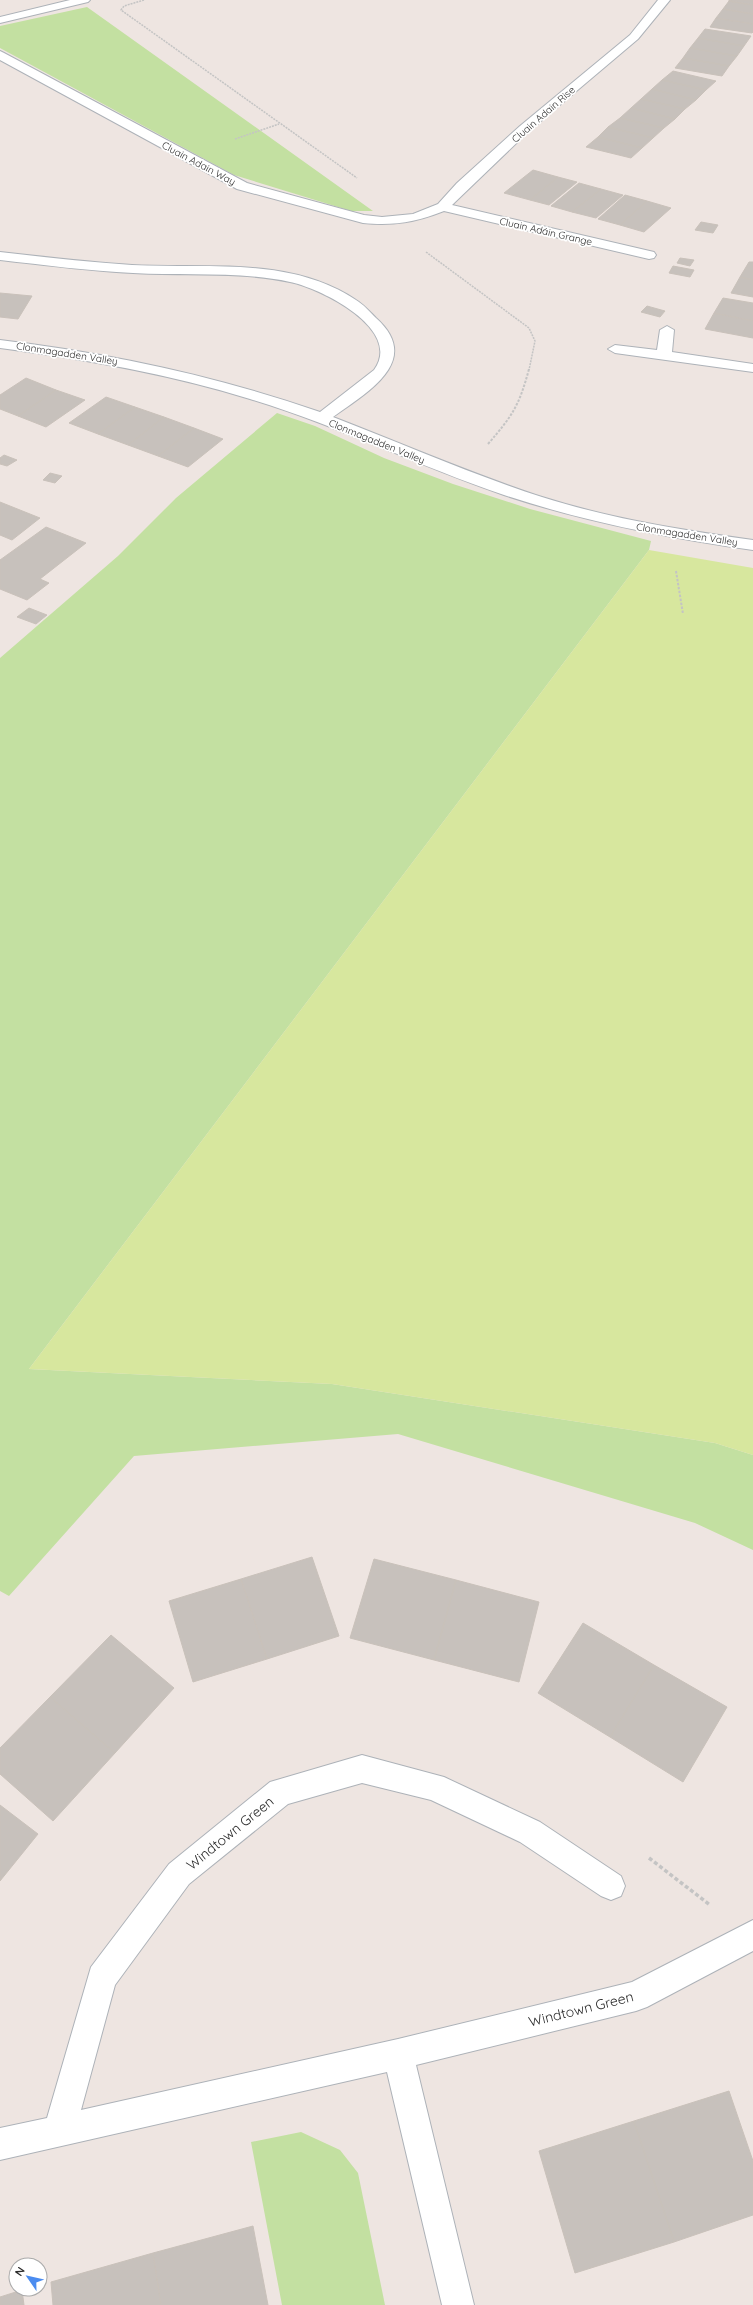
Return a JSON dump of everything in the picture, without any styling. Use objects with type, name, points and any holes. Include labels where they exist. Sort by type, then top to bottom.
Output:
[{"type":"street","points":[[0,20],[84,0]]},
{"type":"street","name":"Cluain Adain Rise","points":[[415,218],[443,207],[462,186],[524,129],[634,37],[664,0]]},
{"type":"street","name":"Cluain Adain Way","points":[[0,55],[242,186],[364,219],[382,221],[415,218]]},
{"type":"street","name":"Cluain Adáin Grange","points":[[443,207],[649,255]]},
{"type":"street","points":[[0,256],[145,270],[250,271],[298,280],[339,296],[368,316],[379,329],[387,344],[387,358],[379,375],[321,419]]},
{"type":"street","points":[[664,354],[667,330]]},
{"type":"street","name":"Clonmagadden Valley","points":[[0,344],[56,350],[136,365],[216,384],[292,407],[457,473],[509,492],[599,519],[671,534],[753,545]]},
{"type":"street","points":[[616,349],[664,354],[753,368]]},
{"type":"street","name":"Windtown Green","points":[[59,2132],[102,1978],[179,1874],[280,1792],[362,1769],[434,1787],[530,1832],[611,1886]]},
{"type":"street","name":"Windtown Green","points":[[0,2144],[59,2132],[398,2054],[636,1996],[752,1936]]},
{"type":"street","points":[[398,2054],[458,2305]]},
{"type":"path","points":[[144,0],[124,6],[121,10],[415,218],[418,222],[415,236],[426,252],[530,328],[535,341],[521,398],[512,416],[494,438],[457,473]]},
{"type":"path","points":[[671,534],[682,614]]},
{"type":"path","points":[[611,1886],[645,1855],[752,1936]]},
{"type":"green space","points":[[87,7],[373,211],[351,211],[234,175],[0,48],[0,26]]},
{"type":"green space","points":[[277,413],[315,426],[384,458],[453,484],[530,509],[651,541],[649,550],[29,1369],[332,1384],[715,1443],[753,1455],[753,1550],[695,1523],[398,1434],[134,1456],[9,1596],[0,1591],[0,658],[118,556],[176,498]]},
{"type":"green space","points":[[649,550],[753,568],[753,1455],[715,1443],[332,1384],[29,1369]]},
{"type":"green space","points":[[301,2132],[340,2150],[358,2173],[385,2305],[282,2305],[251,2142]]},
{"type":"building","points":[[753,0],[753,5],[729,1]]},
{"type":"building","points":[[729,1],[753,5],[753,14],[723,9]]},
{"type":"building","points":[[723,9],[753,14],[753,24],[716,18]]},
{"type":"building","points":[[716,18],[753,24],[753,32],[710,27]]},
{"type":"building","points":[[705,29],[751,36],[744,46],[698,38]]},
{"type":"building","points":[[698,38],[744,46],[737,56],[690,48]]},
{"type":"building","points":[[690,48],[737,56],[729,66],[683,58]]},
{"type":"building","points":[[683,58],[729,66],[722,76],[675,68]]},
{"type":"building","points":[[673,71],[716,81],[706,90],[662,80]]},
{"type":"building","points":[[662,80],[706,90],[696,100],[652,89]]},
{"type":"building","points":[[652,89],[696,100],[685,109],[641,99]]},
{"type":"building","points":[[641,99],[685,109],[675,119],[631,108]]},
{"type":"building","points":[[631,108],[675,119],[664,128],[620,118]]},
{"type":"building","points":[[620,118],[664,128],[653,138],[608,127]]},
{"type":"building","points":[[608,127],[653,138],[642,148],[598,137]]},
{"type":"building","points":[[598,137],[642,148],[631,158],[586,147]]},
{"type":"building","points":[[533,170],[558,177],[530,200],[504,193]]},
{"type":"building","points":[[558,177],[577,182],[549,205],[530,200]]},
{"type":"building","points":[[579,183],[601,189],[572,212],[551,206]]},
{"type":"building","points":[[601,189],[623,195],[596,218],[572,212]]},
{"type":"building","points":[[625,195],[647,201],[620,225],[598,219]]},
{"type":"building","points":[[647,201],[671,208],[644,232],[620,225]]},
{"type":"building","points":[[701,222],[718,225],[713,233],[695,230]]},
{"type":"building","points":[[680,258],[694,260],[690,266],[677,263]]},
{"type":"building","points":[[749,262],[753,262],[753,280],[740,277]]},
{"type":"building","points":[[673,266],[694,270],[690,277],[669,273]]},
{"type":"building","points":[[740,277],[753,280],[753,297],[731,293]]},
{"type":"building","points":[[0,293],[32,296],[18,319],[0,317]]},
{"type":"building","points":[[723,298],[753,303],[753,321],[714,313]]},
{"type":"building","points":[[647,306],[665,311],[660,317],[641,312]]},
{"type":"building","points":[[714,313],[753,321],[753,338],[705,329]]},
{"type":"building","points":[[26,378],[56,390],[18,416],[0,409],[0,395]]},
{"type":"building","points":[[56,390],[85,400],[46,427],[18,416]]},
{"type":"building","points":[[106,397],[135,407],[98,434],[69,423]]},
{"type":"building","points":[[135,407],[164,417],[128,445],[98,434]]},
{"type":"building","points":[[164,417],[194,428],[158,456],[128,445]]},
{"type":"building","points":[[194,428],[223,439],[188,467],[158,456]]},
{"type":"building","points":[[4,455],[17,460],[7,466],[0,464],[0,458]]},
{"type":"building","points":[[50,473],[62,476],[55,483],[43,480]]},
{"type":"building","points":[[0,502],[40,518],[12,540],[0,535]]},
{"type":"building","points":[[46,527],[86,543],[40,579],[49,583],[27,600],[0,589],[0,560]]},
{"type":"building","points":[[29,608],[47,615],[36,624],[17,617]]},
{"type":"building","points":[[312,1557],[339,1636],[267,1659],[241,1579]]},
{"type":"building","points":[[374,1559],[456,1580],[434,1660],[350,1638]]},
{"type":"building","points":[[241,1579],[267,1659],[193,1682],[169,1601]]},
{"type":"building","points":[[456,1580],[539,1602],[519,1682],[434,1660]]},
{"type":"building","points":[[583,1623],[654,1665],[610,1737],[538,1693]]},
{"type":"building","points":[[111,1635],[174,1688],[115,1753],[50,1697]]},
{"type":"building","points":[[654,1665],[727,1707],[683,1782],[610,1737]]},
{"type":"building","points":[[50,1697],[115,1753],[53,1821],[0,1774],[0,1748]]},
{"type":"building","points":[[0,1805],[38,1834],[0,1881]]},
{"type":"building","points":[[729,2091],[753,2161],[753,2215],[674,2242],[634,2121]]},
{"type":"building","points":[[634,2121],[674,2242],[575,2273],[539,2151]]},
{"type":"building","points":[[253,2226],[268,2305],[161,2305],[153,2253]]},
{"type":"building","points":[[153,2253],[161,2305],[53,2305],[51,2282]]},
{"type":"building","points":[[8,2294],[8,2297],[23,2297],[24,2305],[0,2305],[0,2297]]}]
